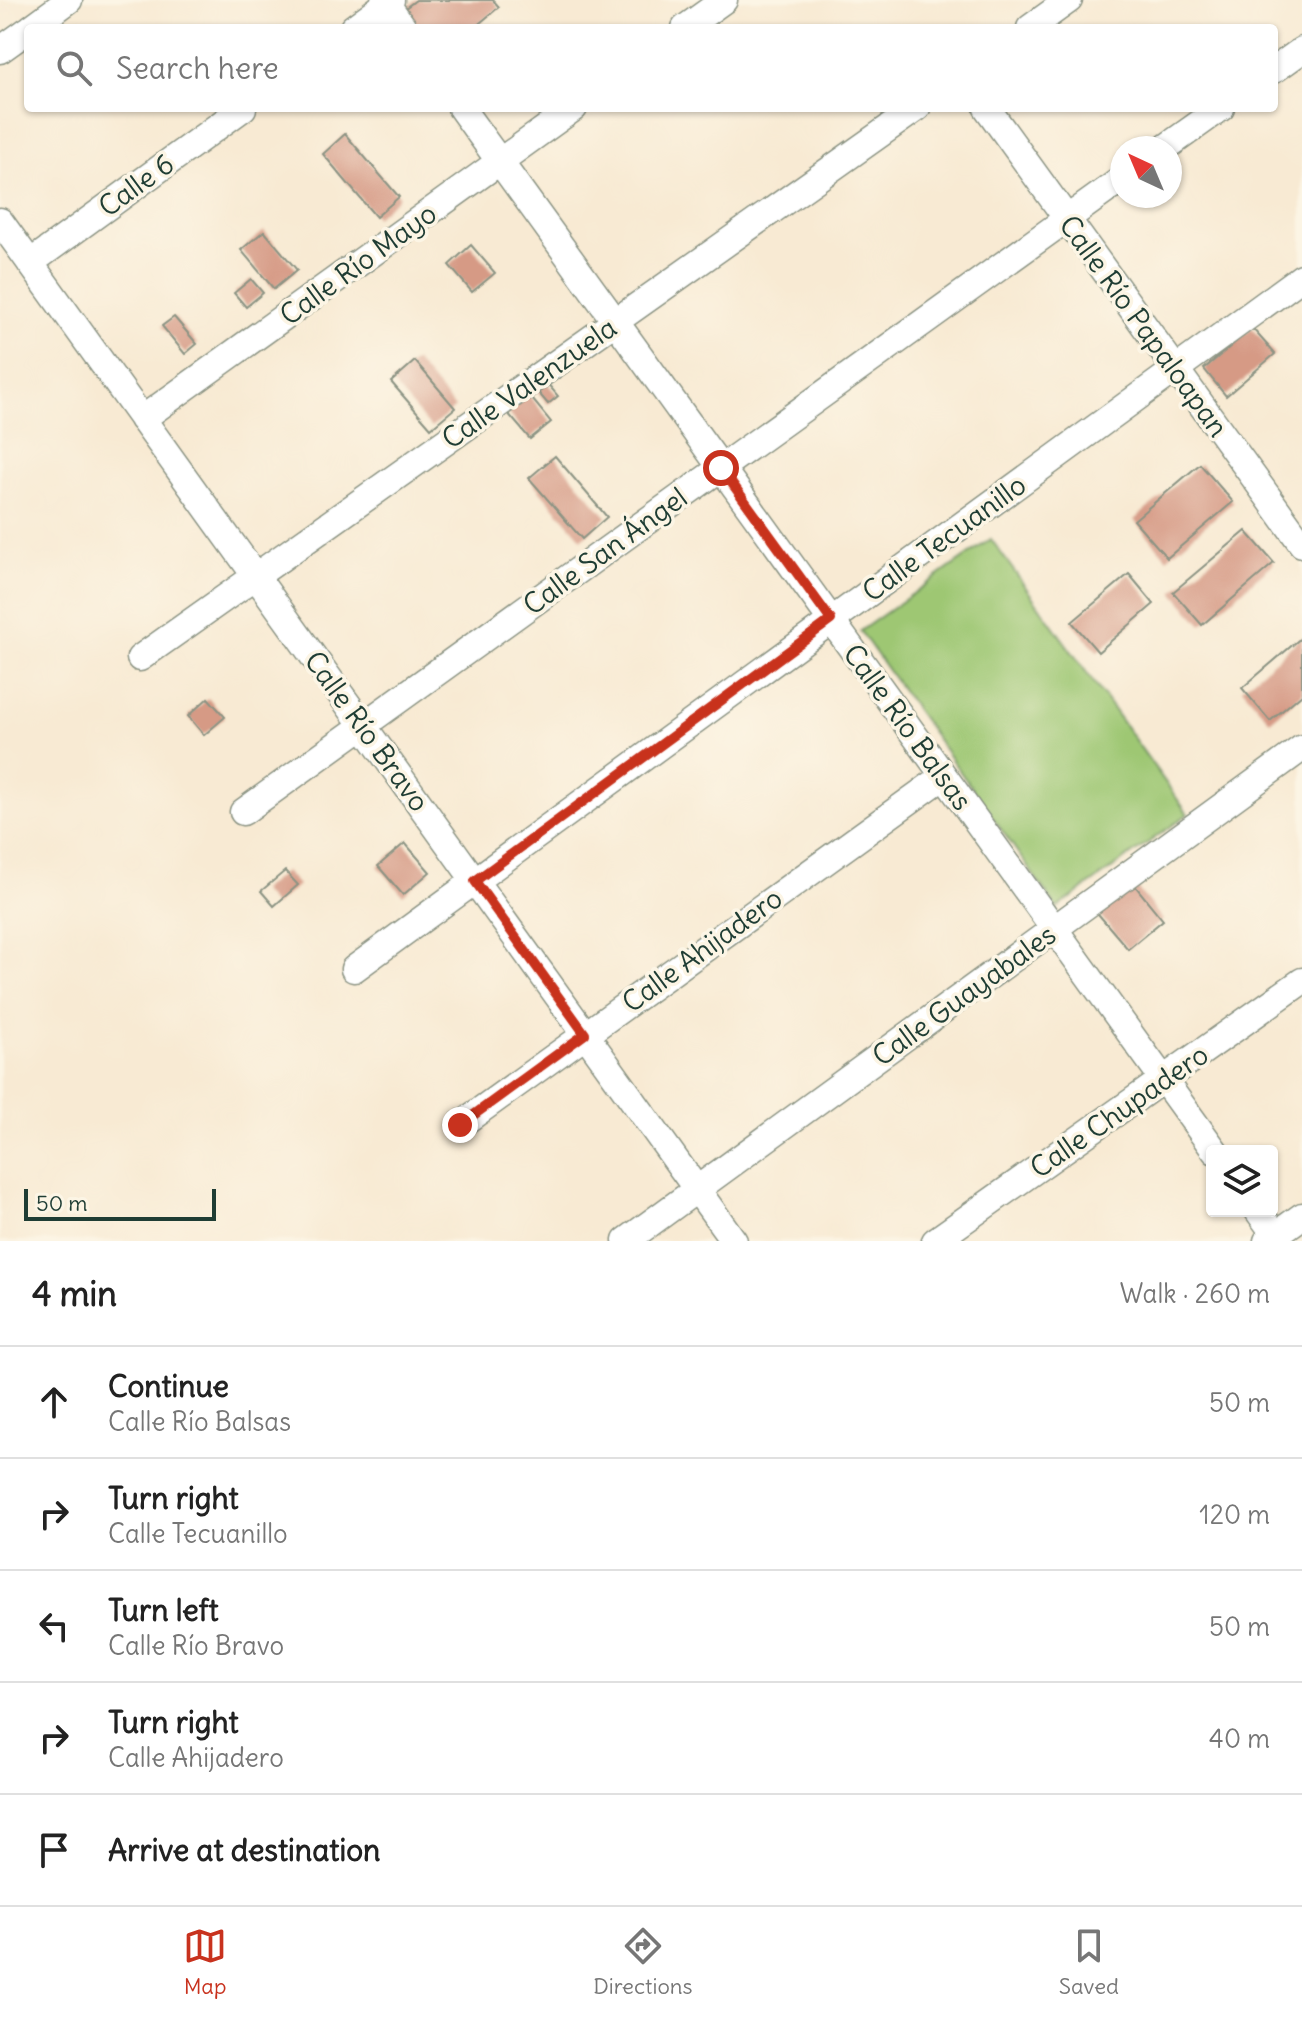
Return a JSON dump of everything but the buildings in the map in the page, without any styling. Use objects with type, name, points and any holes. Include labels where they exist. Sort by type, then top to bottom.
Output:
[{"type":"street","points":[[36,24],[69,0]]},
{"type":"street","points":[[691,24],[724,0]]},
{"type":"street","points":[[1036,24],[1069,0]]},
{"type":"street","points":[[358,24],[387,1],[401,24]]},
{"type":"street","points":[[0,50],[24,33]]},
{"type":"street","points":[[1278,67],[1302,50]]},
{"type":"street","name":"Calle 6","points":[[30,263],[238,112]]},
{"type":"street","name":"Calle Río Balsas","points":[[464,112],[1211,1145]]},
{"type":"street","name":"Calle Río Mayo","points":[[142,419],[568,112]]},
{"type":"street","name":"Calle Valenzuela","points":[[140,658],[911,112]]},
{"type":"street","name":"Calle Río Papaloapan","points":[[990,112],[1176,369],[1294,517],[1302,544]]},
{"type":"street","points":[[1182,136],[1215,112]]},
{"type":"street","name":"Calle San Ángel","points":[[243,812],[1110,188]]},
{"type":"street","name":"Calle Río Bravo","points":[[0,221],[734,1241]]},
{"type":"street","name":"Calle Tecuanillo","points":[[354,969],[1302,277]]},
{"type":"street","name":"Calle Guayabales","points":[[626,1241],[1302,748]]},
{"type":"street","name":"Calle Ahijadero","points":[[460,1125],[944,776]]},
{"type":"street","name":"Calle Chupadero","points":[[935,1241],[1302,981]]},
{"type":"street","points":[[1261,1217],[1274,1239],[1302,1216]]},
{"type":"green space","points":[[991,539],[1188,814],[1057,908],[860,631]]},
{"type":"route","points":[[460,1125],[585,1034],[475,881],[831,620],[721,468]]}]
